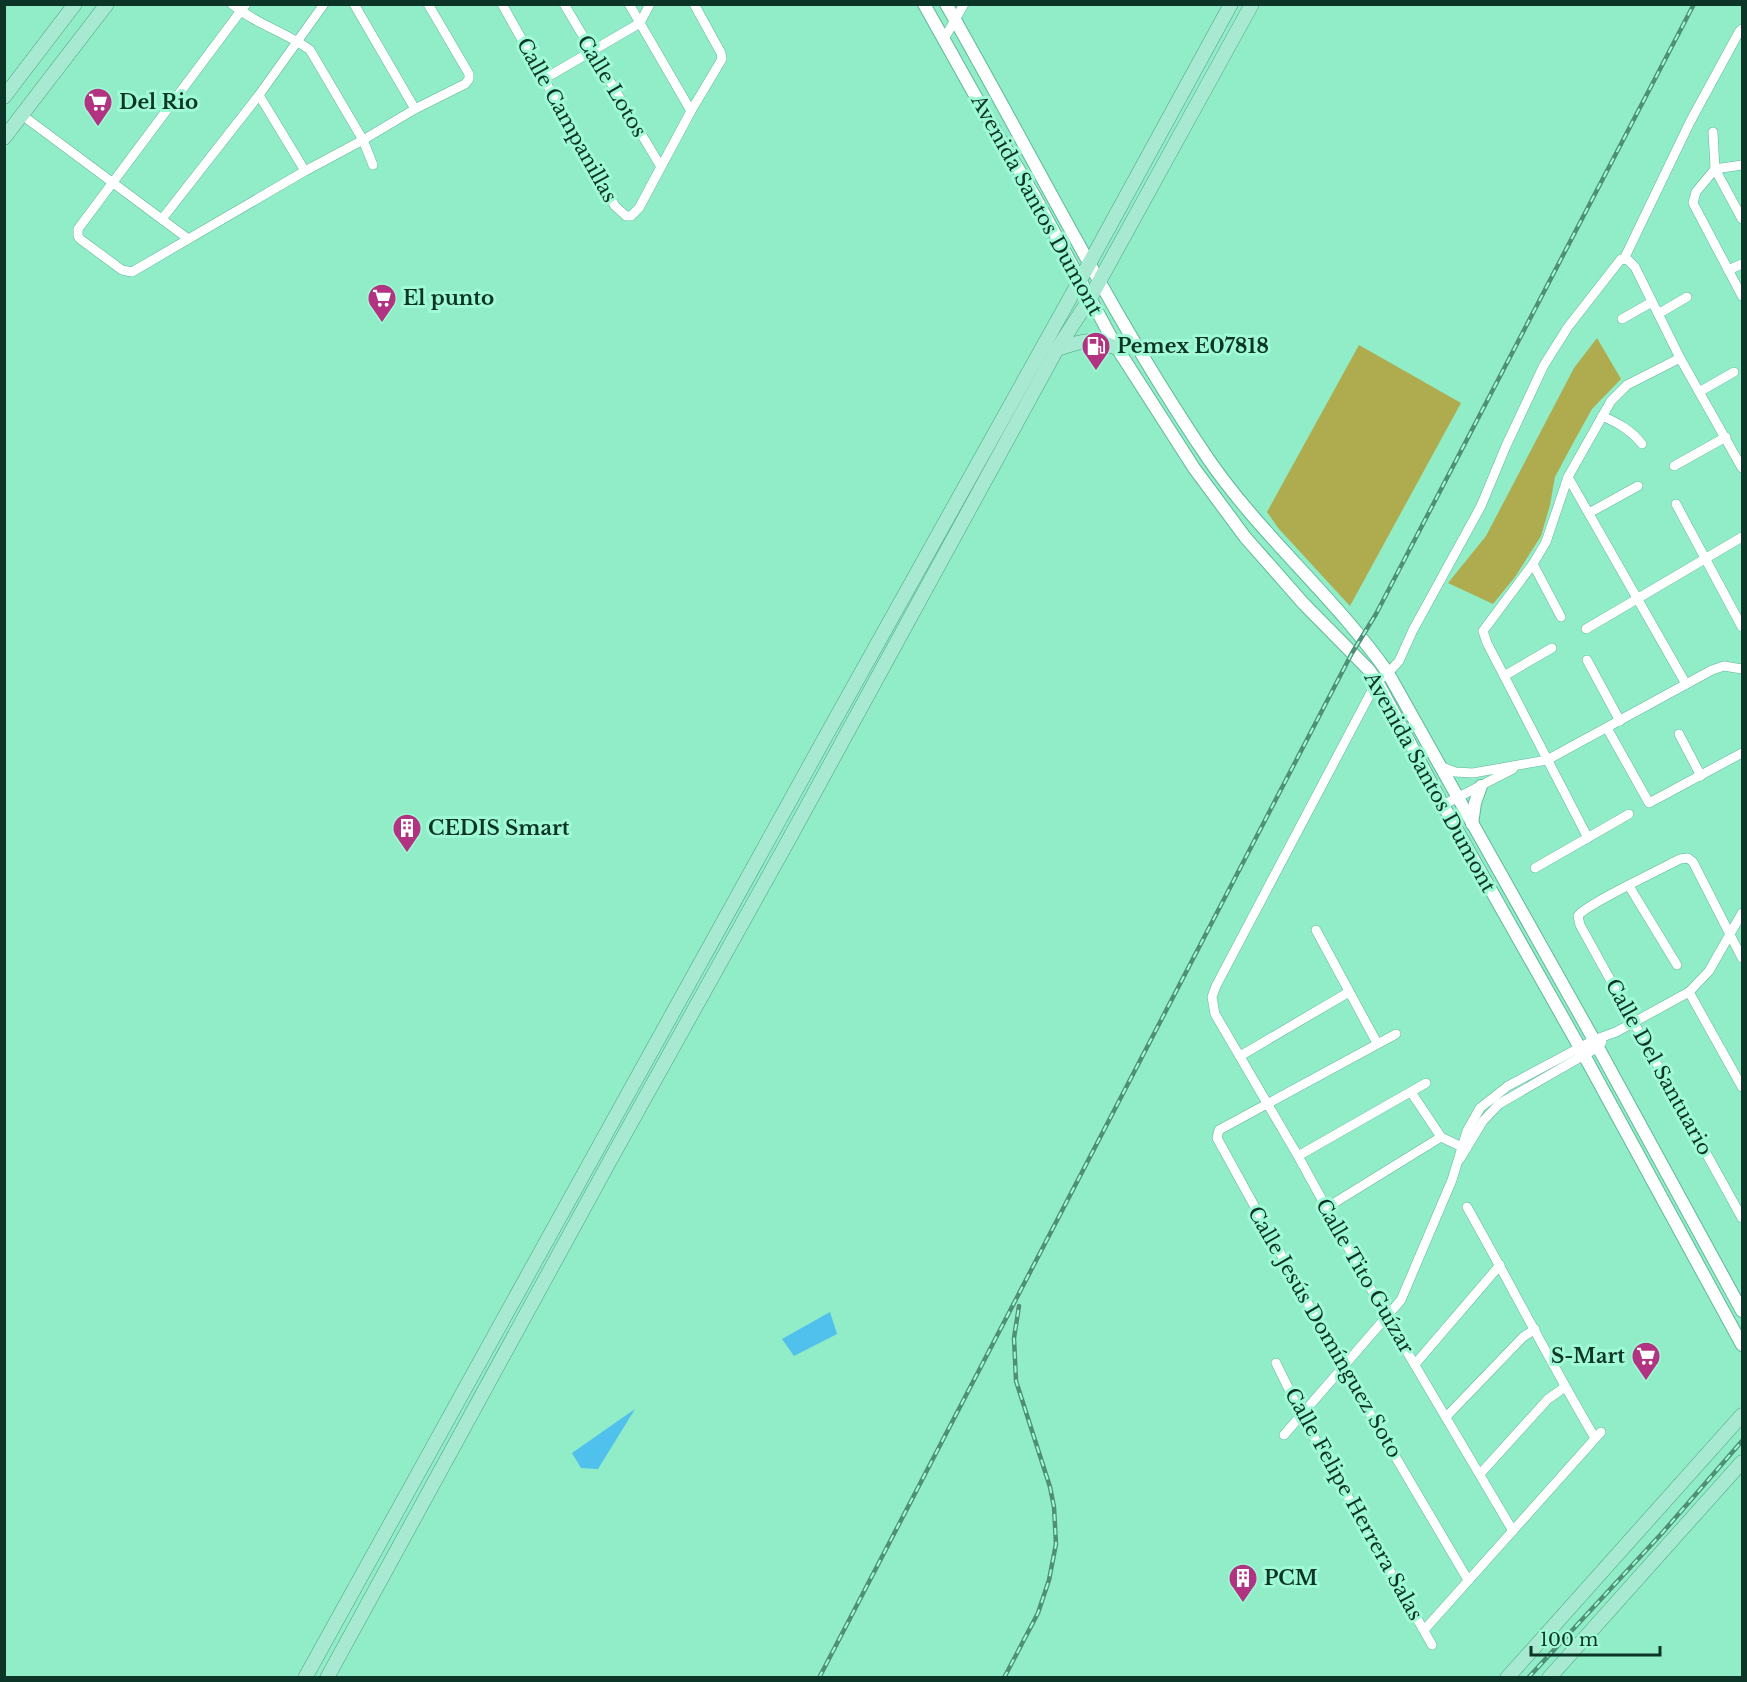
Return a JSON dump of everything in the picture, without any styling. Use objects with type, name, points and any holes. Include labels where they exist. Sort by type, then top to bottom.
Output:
[{"type":"main road","points":[[4,97],[75,4]]},
{"type":"main road","points":[[4,138],[107,4]]},
{"type":"main road","name":"Avenida Santos Dumont","points":[[924,4],[1081,278],[1089,300],[1194,468],[1245,537],[1303,603],[1377,681],[1443,805],[1582,1051],[1743,1345]]},
{"type":"main road","name":"Avenida Santos Dumont","points":[[946,4],[1099,283],[1209,459],[1279,547],[1366,644],[1388,673],[1472,825],[1599,1042],[1743,1311]]},
{"type":"main road","points":[[305,1677],[1231,4]]},
{"type":"main road","points":[[327,1677],[1057,349],[1099,283],[1252,4]]},
{"type":"main road","points":[[1034,195],[1048,188]]},
{"type":"main road","points":[[1057,349],[1089,340],[1098,340],[1117,348]]},
{"type":"main road","points":[[1472,825],[1480,786]]},
{"type":"main road","points":[[597,1150],[612,1157]]},
{"type":"main road","points":[[1507,1677],[1743,1415]]},
{"type":"main road","points":[[1549,1677],[1743,1462]]},
{"type":"street","points":[[231,4],[244,8],[310,50],[363,140],[373,165]]},
{"type":"street","points":[[162,219],[259,95],[324,4]]},
{"type":"street","points":[[354,4],[415,109]]},
{"type":"street","points":[[244,8],[78,229],[78,236],[122,270],[132,272],[305,171],[415,109],[465,84],[469,79],[469,74],[429,4]]},
{"type":"street","name":"Calle Campanillas","points":[[502,4],[615,206],[621,214],[631,216],[639,208],[691,111],[721,61],[721,53],[694,4]]},
{"type":"street","name":"Calle Lotos","points":[[564,4],[661,167]]},
{"type":"street","points":[[629,4],[691,111]]},
{"type":"street","points":[[544,79],[640,23],[650,4]]},
{"type":"street","points":[[944,39],[956,22],[964,4]]},
{"type":"street","points":[[1377,681],[1399,661],[1413,630],[1481,506],[1544,365],[1568,327],[1620,262],[1690,122],[1739,32],[1743,29]]},
{"type":"street","points":[[259,95],[305,171]]},
{"type":"street","points":[[22,115],[187,238]]},
{"type":"street","points":[[1713,132],[1715,169],[1743,219]]},
{"type":"street","points":[[1743,165],[1715,169],[1696,192],[1693,203],[1743,296]]},
{"type":"street","points":[[1620,262],[1632,262],[1635,267],[1680,358],[1743,468]]},
{"type":"street","points":[[1728,270],[1743,264]]},
{"type":"street","points":[[1658,314],[1687,297]]},
{"type":"street","points":[[1622,320],[1652,302]]},
{"type":"street","points":[[1588,838],[1484,636],[1484,628],[1533,564],[1546,542],[1568,477],[1611,400],[1627,385],[1680,358]]},
{"type":"street","points":[[1700,392],[1734,372]]},
{"type":"street","points":[[1602,416],[1625,427],[1642,444]]},
{"type":"street","points":[[1674,466],[1725,437]]},
{"type":"street","points":[[1568,477],[1686,684]]},
{"type":"street","points":[[1589,513],[1638,486]]},
{"type":"street","points":[[1677,504],[1743,627]]},
{"type":"street","points":[[1586,629],[1705,557],[1743,537]]},
{"type":"street","points":[[1533,564],[1561,618]]},
{"type":"street","points":[[1504,676],[1552,648]]},
{"type":"street","points":[[1587,660],[1620,721]]},
{"type":"street","points":[[1440,766],[1464,773],[1515,767],[1547,760],[1712,670],[1724,666],[1743,669]]},
{"type":"street","name":"Calle Tito Guízar","points":[[1377,681],[1216,986],[1212,997],[1213,1006],[1219,1021],[1298,1156],[1387,1318],[1416,1363],[1513,1531]]},
{"type":"street","points":[[1607,728],[1648,804],[1743,753]]},
{"type":"street","points":[[1679,734],[1701,776]]},
{"type":"street","points":[[1443,805],[1515,767]]},
{"type":"street","points":[[1535,868],[1629,814]]},
{"type":"street","points":[[1677,966],[1629,886],[1680,859],[1688,858],[1693,862],[1743,958]]},
{"type":"street","name":"Calle Del Santuario","points":[[1629,886],[1585,909],[1578,916],[1580,925],[1743,1218]]},
{"type":"street","points":[[1284,1435],[1387,1318],[1408,1288],[1460,1159],[1474,1116],[1492,1097],[1508,1086],[1582,1051],[1689,992],[1709,971],[1743,913]]},
{"type":"street","points":[[1316,930],[1377,1043]]},
{"type":"street","points":[[1240,1056],[1349,992]]},
{"type":"street","points":[[1689,992],[1743,1087]]},
{"type":"street","name":"Calle Jesús Domínguez Soto","points":[[1396,1034],[1267,1103],[1219,1130],[1216,1135],[1343,1368],[1468,1580]]},
{"type":"street","points":[[1298,1156],[1426,1083]]},
{"type":"street","points":[[1411,1092],[1441,1137],[1464,1148]]},
{"type":"street","points":[[1326,1208],[1441,1137]]},
{"type":"street","points":[[1425,1629],[1598,1435],[1564,1387],[1467,1207]]},
{"type":"street","points":[[1416,1363],[1500,1265]]},
{"type":"street","points":[[1446,1418],[1523,1337],[1534,1329]]},
{"type":"street","name":"Calle Felipe Herrera Salas","points":[[1276,1363],[1301,1414],[1425,1629],[1432,1645]]},
{"type":"street","points":[[1480,1473],[1548,1399],[1564,1387]]},
{"type":"shaded area","points":[[1597,338],[1621,379],[1592,409],[1555,477],[1541,536],[1515,577],[1493,604],[1448,583],[1486,536],[1574,368]]},
{"type":"shaded area","points":[[1359,345],[1461,403],[1350,606],[1279,529],[1267,512]]},
{"type":"water","points":[[830,1312],[837,1334],[794,1356],[782,1339]]},
{"type":"water","points":[[635,1409],[598,1469],[581,1468],[572,1453]]},
{"type":"railway","points":[[819,1678],[1352,653],[1376,614],[1694,4]]},
{"type":"railway","points":[[1004,1678],[1038,1613],[1049,1580],[1056,1544],[1054,1507],[1050,1487],[1016,1381],[1014,1338],[1019,1306]]},
{"type":"railway","points":[[1528,1678],[1663,1532],[1742,1441]]},
{"type":"place","name":"Del Rio","points":[[98,128]]},
{"type":"place","name":"El punto","points":[[382,324]]},
{"type":"place","name":"Pemex E07818","points":[[1096,372]]},
{"type":"place","name":"CEDIS Smart","points":[[407,854]]},
{"type":"place","name":"S-Mart","points":[[1646,1382]]},
{"type":"place","name":"PCM","points":[[1243,1604]]}]
